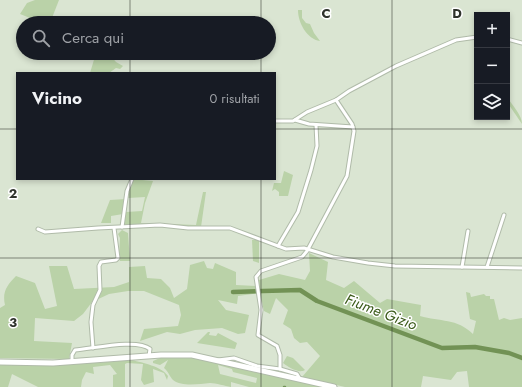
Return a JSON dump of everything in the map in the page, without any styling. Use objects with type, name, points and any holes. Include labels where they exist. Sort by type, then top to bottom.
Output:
[{"type":"main road","points":[[0,362],[72,362],[149,356],[192,356],[256,367],[334,387]]},
{"type":"street","points":[[276,121],[295,120],[307,112],[336,100],[349,90],[396,66],[456,40],[474,37]]},
{"type":"street","points":[[510,40],[522,42]]},
{"type":"street","points":[[280,369],[280,355],[277,346],[258,335],[261,310],[257,292],[256,277],[261,271],[302,257],[308,249],[348,176],[353,145],[353,127],[336,100]]},
{"type":"street","points":[[295,120],[300,123],[316,125],[353,127]]},
{"type":"street","points":[[278,246],[298,212],[317,146],[316,125]]},
{"type":"street","points":[[122,227],[127,191],[132,180]]},
{"type":"street","points":[[487,267],[504,215]]},
{"type":"street","points":[[38,229],[45,232],[160,225],[188,228],[230,228],[290,250],[301,248],[308,249],[333,257],[395,266],[522,268]]},
{"type":"street","points":[[93,348],[91,322],[93,305],[100,290],[99,266],[102,262],[116,260],[118,258],[114,228]]},
{"type":"street","points":[[462,267],[468,231]]},
{"type":"street","points":[[72,362],[72,355],[75,350],[109,346],[143,344],[150,349],[149,356]]},
{"type":"street","points":[[256,367],[280,369],[297,374],[300,379]]},
{"type":"green space","points":[[35,0],[59,0],[53,16],[25,16],[20,14],[27,3]]},
{"type":"green space","points":[[298,10],[302,10],[302,18],[306,23],[310,24],[320,41],[315,40],[304,30],[298,15]]},
{"type":"green space","points":[[94,60],[114,60],[123,66],[120,69],[116,68],[110,72],[90,72]]},
{"type":"green space","points":[[510,101],[519,114],[522,124],[510,106]]},
{"type":"green space","points":[[284,171],[293,175],[288,196],[279,196],[279,192],[275,189],[272,191],[274,183],[281,183]]},
{"type":"green space","points":[[132,180],[153,181],[145,203],[141,223],[196,225],[203,192],[206,192],[201,227],[154,224],[123,226],[126,212],[142,211],[145,197],[128,198]]},
{"type":"green space","points":[[126,199],[123,214],[111,216],[111,223],[101,223],[110,200]]},
{"type":"green space","points":[[122,230],[128,233],[130,261],[120,261],[119,258],[120,238],[118,234]]},
{"type":"green space","points":[[252,240],[259,240],[259,263],[253,261]]},
{"type":"green space","points":[[309,253],[328,262],[326,280],[344,288],[354,281],[380,303],[387,299],[421,305],[420,316],[461,325],[473,334],[476,321],[470,319],[466,292],[470,293],[471,297],[484,294],[486,296],[490,296],[490,299],[494,299],[499,320],[504,318],[510,320],[522,318],[522,387],[469,387],[467,371],[457,372],[451,380],[423,376],[421,387],[345,387],[302,377],[320,356],[307,342],[300,343],[294,338],[291,329],[283,324],[288,310],[276,298],[270,314],[264,311],[260,293],[238,296],[237,304],[218,300],[226,310],[249,315],[245,333],[238,334],[222,328],[195,330],[180,334],[167,332],[140,341],[144,329],[178,326],[181,315],[179,305],[144,291],[128,291],[109,294],[92,302],[83,314],[74,321],[35,318],[34,341],[72,343],[69,359],[0,358],[0,308],[5,305],[4,296],[6,289],[16,276],[35,283],[45,309],[57,306],[49,266],[67,266],[74,289],[114,287],[129,282],[129,267],[145,266],[147,278],[161,279],[170,288],[174,298],[187,289],[190,265],[204,261],[207,268],[213,269],[215,263],[236,272],[236,285],[258,286],[259,280],[279,274],[305,280],[310,271]]},
{"type":"green space","points":[[208,332],[210,332],[209,335],[216,336],[218,333],[237,343],[235,349],[197,343]]},
{"type":"green space","points":[[287,356],[293,358],[305,370],[297,371],[283,363]]},
{"type":"green space","points":[[189,357],[322,387],[249,387],[231,382],[231,387],[212,383],[181,384],[173,380],[164,368],[168,360],[160,365],[153,363],[153,361],[160,358]],"holes":[[[218,365],[232,369],[233,372],[257,378],[256,383],[220,374]]]},
{"type":"green space","points":[[132,360],[152,365],[161,370],[168,376],[167,380],[164,373],[153,369],[154,382],[144,385],[141,380],[143,364],[127,363],[125,364],[125,387],[113,387],[113,375],[117,374],[110,365],[93,367],[94,374],[86,372],[82,380],[81,387],[38,387],[12,374],[8,387],[0,387],[0,363],[93,363]]},
{"type":"waterway","name":"Fiume Gizio","points":[[233,292],[300,290],[317,301],[442,348],[475,347],[509,353],[522,358]]}]
